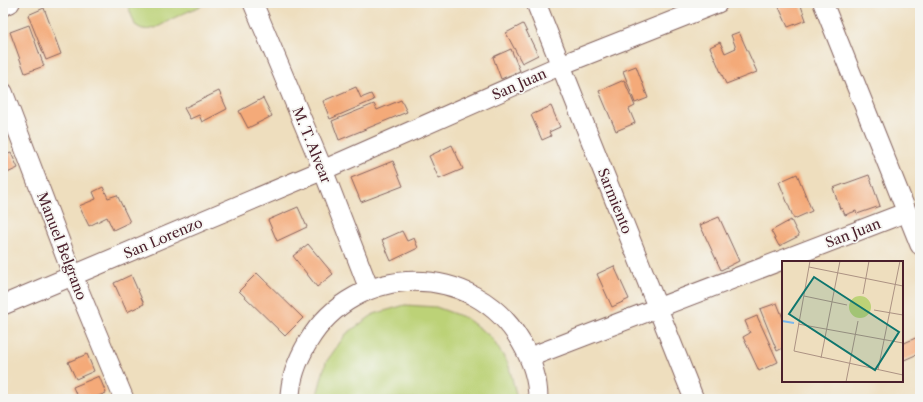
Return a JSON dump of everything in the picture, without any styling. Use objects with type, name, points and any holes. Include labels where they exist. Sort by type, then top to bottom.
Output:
[{"type":"street","points":[[3,6],[10,3]]},
{"type":"street","name":"M. T. Alvear","points":[[253,3],[323,170],[369,289]]},
{"type":"street","name":"Sarmiento","points":[[536,3],[694,399]]},
{"type":"street","name":"San Juan","points":[[323,170],[561,66],[718,3]]},
{"type":"street","points":[[823,3],[920,245]]},
{"type":"street","name":"Manuel Belgrano","points":[[3,92],[73,276],[124,399]]},
{"type":"street","name":"San Lorenzo","points":[[3,305],[323,170]]},
{"type":"street","name":"San Juan","points":[[530,357],[907,212]]},
{"type":"street","points":[[290,399],[290,388],[299,356],[316,328],[340,305],[369,289],[400,281],[432,281],[464,290],[491,306],[514,329],[530,357],[538,387],[538,399]]},
{"type":"green space","points":[[127,3],[208,3],[180,15],[156,28],[147,30],[141,29],[135,25]]},
{"type":"green space","points":[[405,305],[436,307],[466,318],[491,337],[508,363],[516,399],[317,399],[326,362],[346,334],[374,314]]},
{"type":"building","points":[[777,3],[800,3],[806,20],[788,27]]},
{"type":"building","points":[[44,8],[61,54],[46,60],[28,15]]},
{"type":"building","points":[[523,24],[538,55],[522,63],[506,33]]},
{"type":"building","points":[[29,25],[44,66],[25,73],[10,32]]},
{"type":"building","points":[[739,32],[757,72],[726,84],[710,47],[720,42],[725,53],[736,48],[731,35]]},
{"type":"building","points":[[511,49],[520,71],[501,79],[493,57]]},
{"type":"building","points":[[636,66],[648,98],[635,103],[623,71]]},
{"type":"building","points":[[624,80],[635,106],[629,109],[635,123],[616,131],[599,91]]},
{"type":"building","points":[[356,87],[361,98],[371,94],[374,100],[330,119],[323,101]]},
{"type":"building","points":[[219,91],[227,109],[202,122],[199,115],[190,119],[184,108]]},
{"type":"building","points":[[263,98],[272,116],[248,128],[239,111]]},
{"type":"building","points":[[401,100],[407,112],[339,140],[332,121],[374,104],[377,110]]},
{"type":"building","points":[[551,106],[560,127],[549,132],[551,136],[542,140],[531,115]]},
{"type":"building","points":[[452,145],[463,169],[439,179],[429,156]]},
{"type":"building","points":[[11,153],[18,168],[3,175],[3,156]]},
{"type":"building","points":[[393,161],[403,186],[361,202],[351,178]]},
{"type":"building","points":[[797,174],[812,211],[794,219],[779,182]]},
{"type":"building","points":[[869,175],[880,206],[857,214],[856,211],[845,215],[842,208],[840,209],[833,188]]},
{"type":"building","points":[[103,187],[108,198],[117,195],[130,222],[113,230],[107,217],[89,226],[79,206],[96,199],[93,192]]},
{"type":"building","points":[[298,207],[307,227],[277,241],[268,220]]},
{"type":"building","points":[[719,217],[739,261],[721,270],[700,225]]},
{"type":"building","points":[[791,220],[799,236],[779,246],[771,231]]},
{"type":"building","points":[[402,231],[407,241],[414,238],[418,248],[391,261],[382,240]]},
{"type":"building","points":[[308,244],[333,274],[317,287],[293,256]]},
{"type":"building","points":[[614,266],[629,299],[612,307],[597,274]]},
{"type":"building","points":[[257,273],[303,318],[285,336],[239,291]]},
{"type":"building","points":[[131,275],[144,304],[127,312],[114,283]]},
{"type":"building","points":[[777,303],[782,316],[782,348],[777,351],[760,309]]},
{"type":"building","points":[[757,316],[778,362],[759,371],[743,337],[750,333],[745,321]]},
{"type":"building","points":[[920,336],[920,353],[903,361],[903,344]]},
{"type":"building","points":[[87,354],[94,371],[76,379],[68,362]]},
{"type":"building","points":[[99,376],[106,393],[91,399],[78,399],[73,387]]}]
